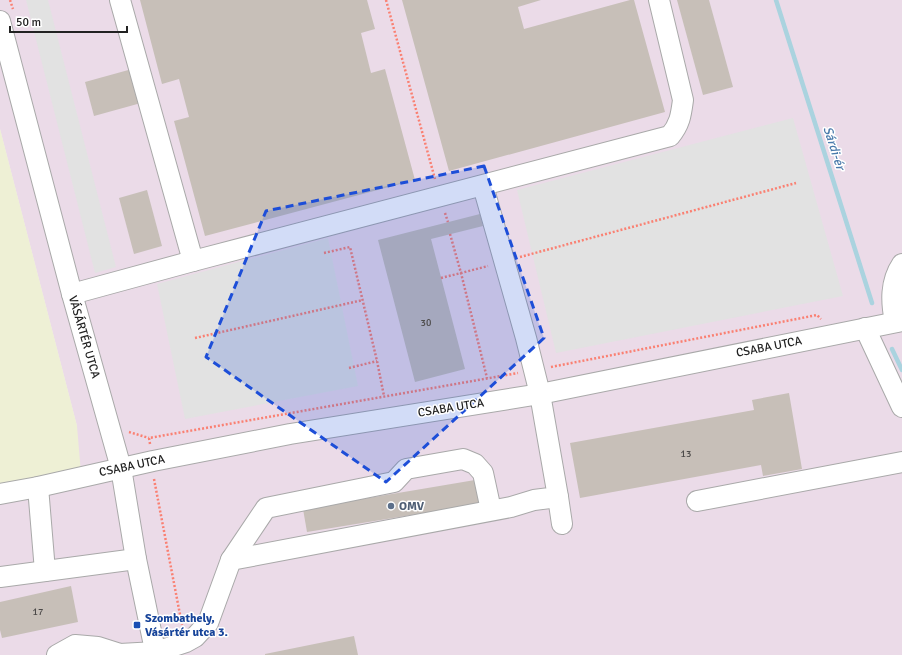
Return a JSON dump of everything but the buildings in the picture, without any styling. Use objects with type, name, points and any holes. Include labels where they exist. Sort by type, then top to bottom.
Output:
[{"type":"street","points":[[120,0],[193,261]]},
{"type":"street","points":[[72,294],[670,136],[677,128],[682,113],[683,100],[659,0]]},
{"type":"street","name":"VÁSÁRTÉR UTCA","points":[[0,21],[72,294],[121,468],[136,559],[156,653]]},
{"type":"street","points":[[483,186],[505,261],[540,394],[562,524]]},
{"type":"street","points":[[899,322],[893,304],[893,288],[895,276],[902,264]]},
{"type":"street","name":"CSABA UTCA","points":[[0,494],[290,434],[540,394],[899,322]]},
{"type":"street","points":[[865,328],[902,408]]},
{"type":"street","points":[[57,655],[76,645],[98,647],[120,654],[156,653],[186,642],[195,637],[208,623],[231,560],[266,508],[394,482],[406,469],[463,459],[475,464],[483,473],[490,510]]},
{"type":"street","points":[[697,500],[902,462]]},
{"type":"street","points":[[38,487],[45,571]]},
{"type":"street","points":[[231,560],[511,507],[534,500],[558,497]]},
{"type":"street","points":[[0,577],[136,559]]},
{"type":"path","points":[[386,0],[448,222]]},
{"type":"path","points":[[441,278],[796,182]]},
{"type":"path","points":[[450,234],[488,378]]},
{"type":"path","points":[[324,253],[350,247],[384,396]]},
{"type":"path","points":[[195,338],[363,300]]},
{"type":"path","points":[[349,368],[377,361]]},
{"type":"highlighted area","points":[[484,166],[544,338],[386,482],[206,357],[266,211]]},
{"type":"shaded area","points":[[0,0],[902,0],[902,655],[0,655],[0,502],[77,426],[0,129]]},
{"type":"shaded area","points":[[26,0],[48,0],[116,267],[95,273]]},
{"type":"shaded area","points":[[793,118],[843,296],[556,353],[517,190]]},
{"type":"shaded area","points":[[328,238],[358,386],[185,419],[157,284]]},
{"type":"green space","points":[[0,129],[77,426],[82,485],[0,502]]},
{"type":"waterway","name":"Sárdi-ér","points":[[776,0],[872,303]]},
{"type":"waterway","name":"Sárdi-ér","points":[[892,349],[902,370]]},
{"type":"place","name":"OMV","points":[[391,506]]},
{"type":"place","name":"Szombathely, Vásártér utca 3.","points":[[137,625]]}]
